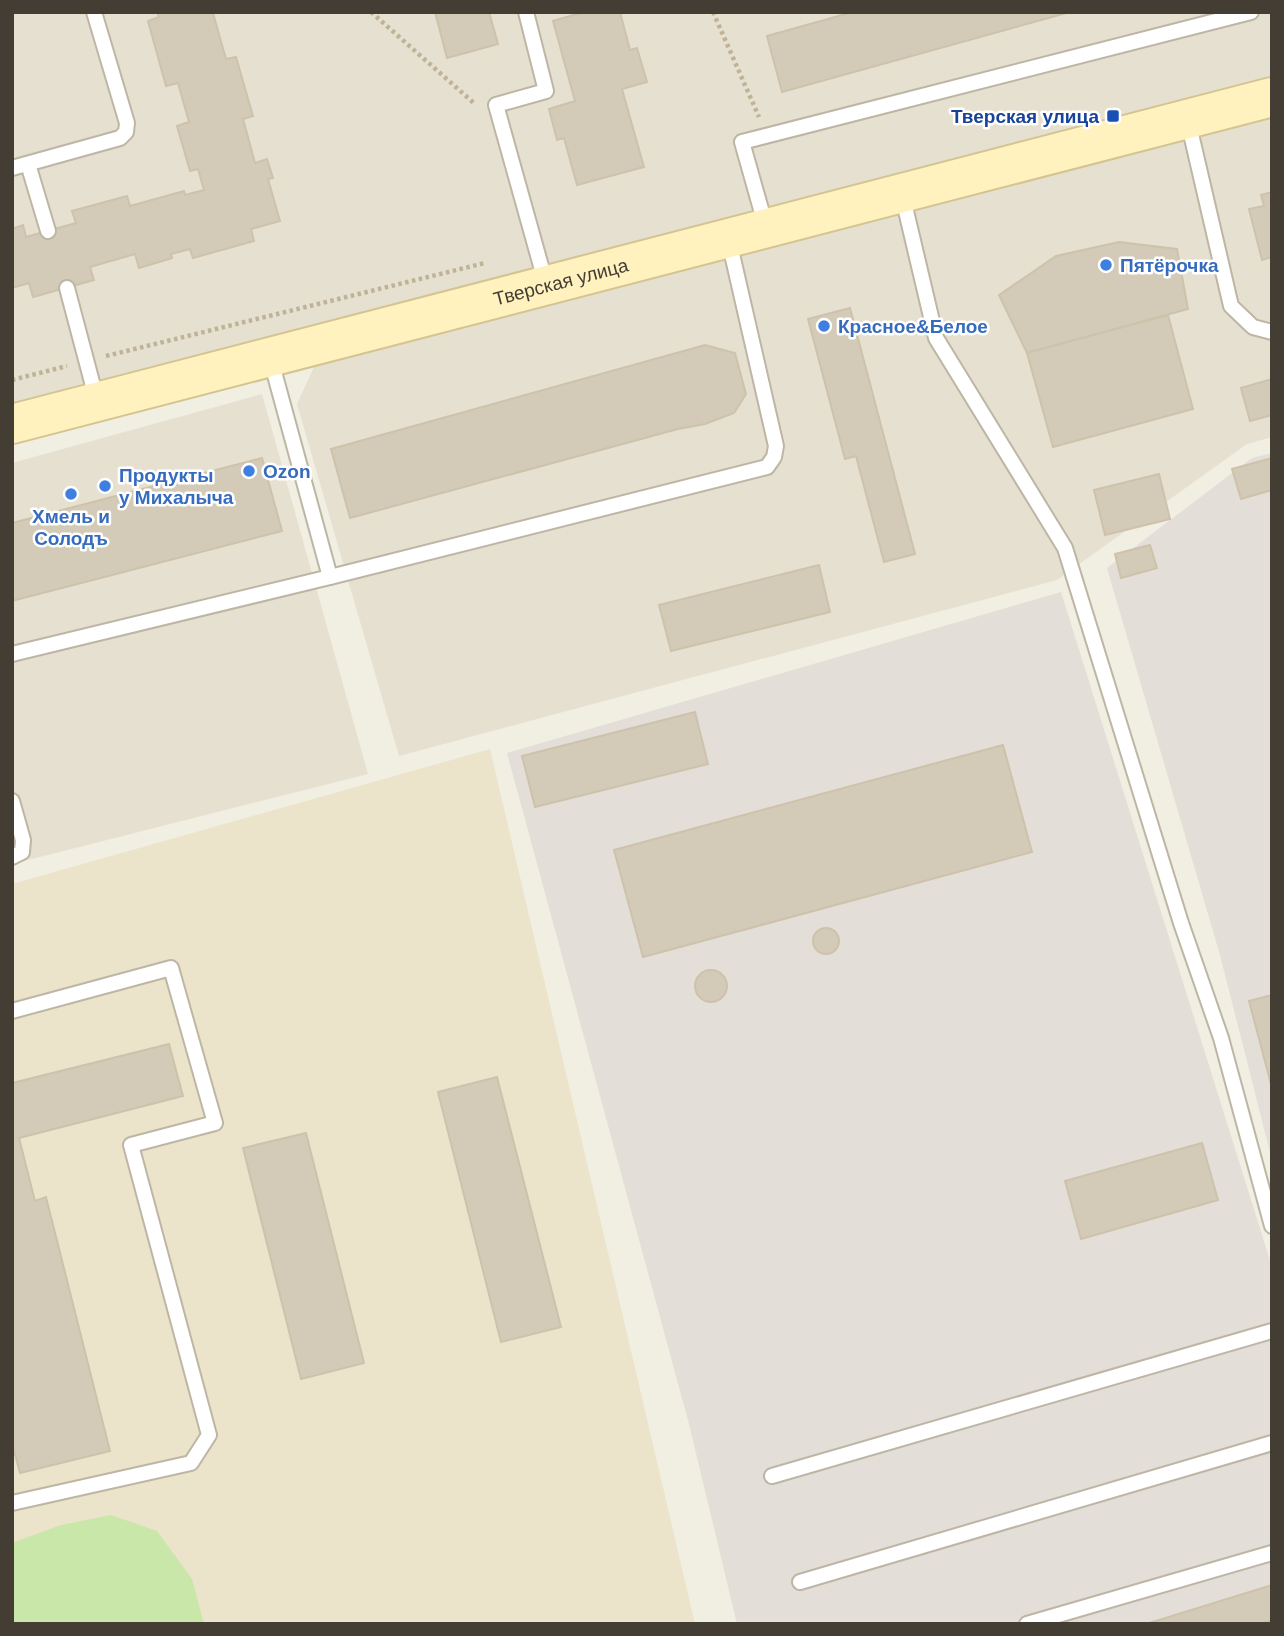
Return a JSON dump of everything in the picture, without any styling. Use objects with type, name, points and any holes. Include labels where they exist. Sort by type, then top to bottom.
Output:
[{"type":"main road","name":"Тверская улица","points":[[12,424],[270,356],[541,267],[728,237],[1272,97]]},
{"type":"lane","points":[[12,168],[120,138],[126,132],[127,123],[94,12]]},
{"type":"lane","points":[[526,12],[546,92],[496,105],[541,267]]},
{"type":"lane","points":[[766,227],[742,142],[1251,12]]},
{"type":"lane","points":[[1188,118],[1231,306],[1252,327],[1272,332]]},
{"type":"lane","points":[[28,164],[48,231]]},
{"type":"lane","points":[[901,192],[936,338],[1065,548],[1181,923],[1222,1038],[1272,1226]]},
{"type":"lane","points":[[12,654],[767,467],[774,457],[776,446],[728,237]]},
{"type":"lane","points":[[67,288],[97,401]]},
{"type":"lane","points":[[270,356],[330,577]]},
{"type":"lane","points":[[12,801],[23,840],[22,852],[12,857]]},
{"type":"lane","points":[[12,1011],[171,968],[215,1123],[131,1145],[209,1435],[191,1463],[12,1503]]},
{"type":"lane","points":[[772,1476],[1272,1331]]},
{"type":"lane","points":[[800,1582],[1272,1443]]},
{"type":"lane","points":[[1027,1624],[1272,1553]]},
{"type":"path","points":[[371,12],[503,130]]},
{"type":"path","points":[[712,12],[767,135]]},
{"type":"path","points":[[12,380],[86,361],[541,267]]},
{"type":"shaded area","points":[[12,12],[1272,12],[1272,79],[12,407]]},
{"type":"shaded area","points":[[1272,115],[1272,437],[1247,444],[1057,580],[399,756],[297,404],[314,367]]},
{"type":"shaded area","points":[[262,394],[368,774],[12,864],[12,463]]},
{"type":"shaded area","points":[[1272,453],[1272,1160],[1220,955],[1107,568],[1252,458]]},
{"type":"shaded area","points":[[1061,592],[1272,1267],[1272,1624],[737,1624],[689,1424],[507,753]]},
{"type":"shaded area","points":[[490,749],[695,1624],[12,1624],[12,884]]},
{"type":"green space","points":[[111,1515],[157,1531],[192,1579],[204,1624],[12,1624],[12,1543],[61,1525]]},
{"type":"building","points":[[157,12],[217,12],[213,13],[226,59],[236,57],[253,116],[243,119],[255,163],[267,159],[273,178],[268,179],[280,221],[251,229],[254,241],[193,258],[190,249],[171,254],[172,258],[139,268],[135,254],[90,267],[94,280],[33,297],[29,283],[12,288],[12,229],[23,225],[26,237],[76,223],[72,211],[127,196],[130,206],[184,191],[185,195],[204,190],[198,169],[190,171],[177,126],[189,122],[178,83],[166,86],[148,21],[159,17]]},
{"type":"building","points":[[435,12],[489,12],[498,44],[447,58]]},
{"type":"building","points":[[584,12],[620,12],[630,50],[637,48],[647,82],[622,89],[644,167],[577,185],[564,138],[557,140],[549,109],[575,101],[553,21]]},
{"type":"building","points":[[853,12],[1070,12],[782,92],[767,36]]},
{"type":"building","points":[[1272,192],[1272,257],[1262,260],[1249,209],[1264,206],[1261,195]]},
{"type":"building","points":[[1119,242],[1177,249],[1188,309],[1027,353],[999,295],[1056,256]]},
{"type":"building","points":[[850,308],[915,554],[884,562],[856,456],[845,459],[808,319]]},
{"type":"building","points":[[1168,315],[1193,409],[1053,447],[1027,353]]},
{"type":"building","points":[[705,345],[735,353],[746,394],[734,413],[705,424],[350,518],[331,449]]},
{"type":"building","points":[[1272,379],[1272,415],[1250,421],[1241,388]]},
{"type":"building","points":[[262,458],[282,531],[12,601],[12,523]]},
{"type":"building","points":[[1272,458],[1272,490],[1241,499],[1232,469]]},
{"type":"building","points":[[1159,474],[1170,519],[1105,535],[1094,490]]},
{"type":"building","points":[[1150,545],[1157,568],[1121,578],[1115,554]]},
{"type":"building","points":[[819,565],[830,612],[671,651],[659,605]]},
{"type":"building","points":[[695,712],[708,764],[535,807],[522,756]]},
{"type":"building","points":[[1003,745],[1032,852],[643,957],[614,850]]},
{"type":"building","points":[[826,928],[835,932],[839,941],[835,950],[826,954],[817,950],[813,941],[817,932]]},
{"type":"building","points":[[711,970],[722,975],[727,986],[722,997],[711,1002],[700,997],[695,986],[700,975]]},
{"type":"building","points":[[1272,995],[1272,1088],[1249,1001]]},
{"type":"building","points":[[169,1044],[183,1096],[19,1138],[35,1201],[46,1197],[110,1451],[20,1473],[12,1443],[12,1083]]},
{"type":"building","points":[[497,1077],[561,1327],[501,1342],[438,1092]]},
{"type":"building","points":[[306,1133],[364,1363],[301,1379],[243,1148]]},
{"type":"building","points":[[1202,1143],[1218,1200],[1081,1239],[1065,1181]]},
{"type":"building","points":[[1272,1585],[1272,1620],[1259,1624],[1146,1624]]},
{"type":"place","name":"Тверская улица","points":[[1113,116]]},
{"type":"place","name":"Пятёрочка","points":[[1106,265]]},
{"type":"place","name":"Красное&Белое","points":[[824,326]]},
{"type":"place","name":"Ozon","points":[[249,471]]},
{"type":"place","name":"Продукты у Михалыча","points":[[105,486]]},
{"type":"place","name":"Хмель и Солодъ","points":[[71,494]]}]
